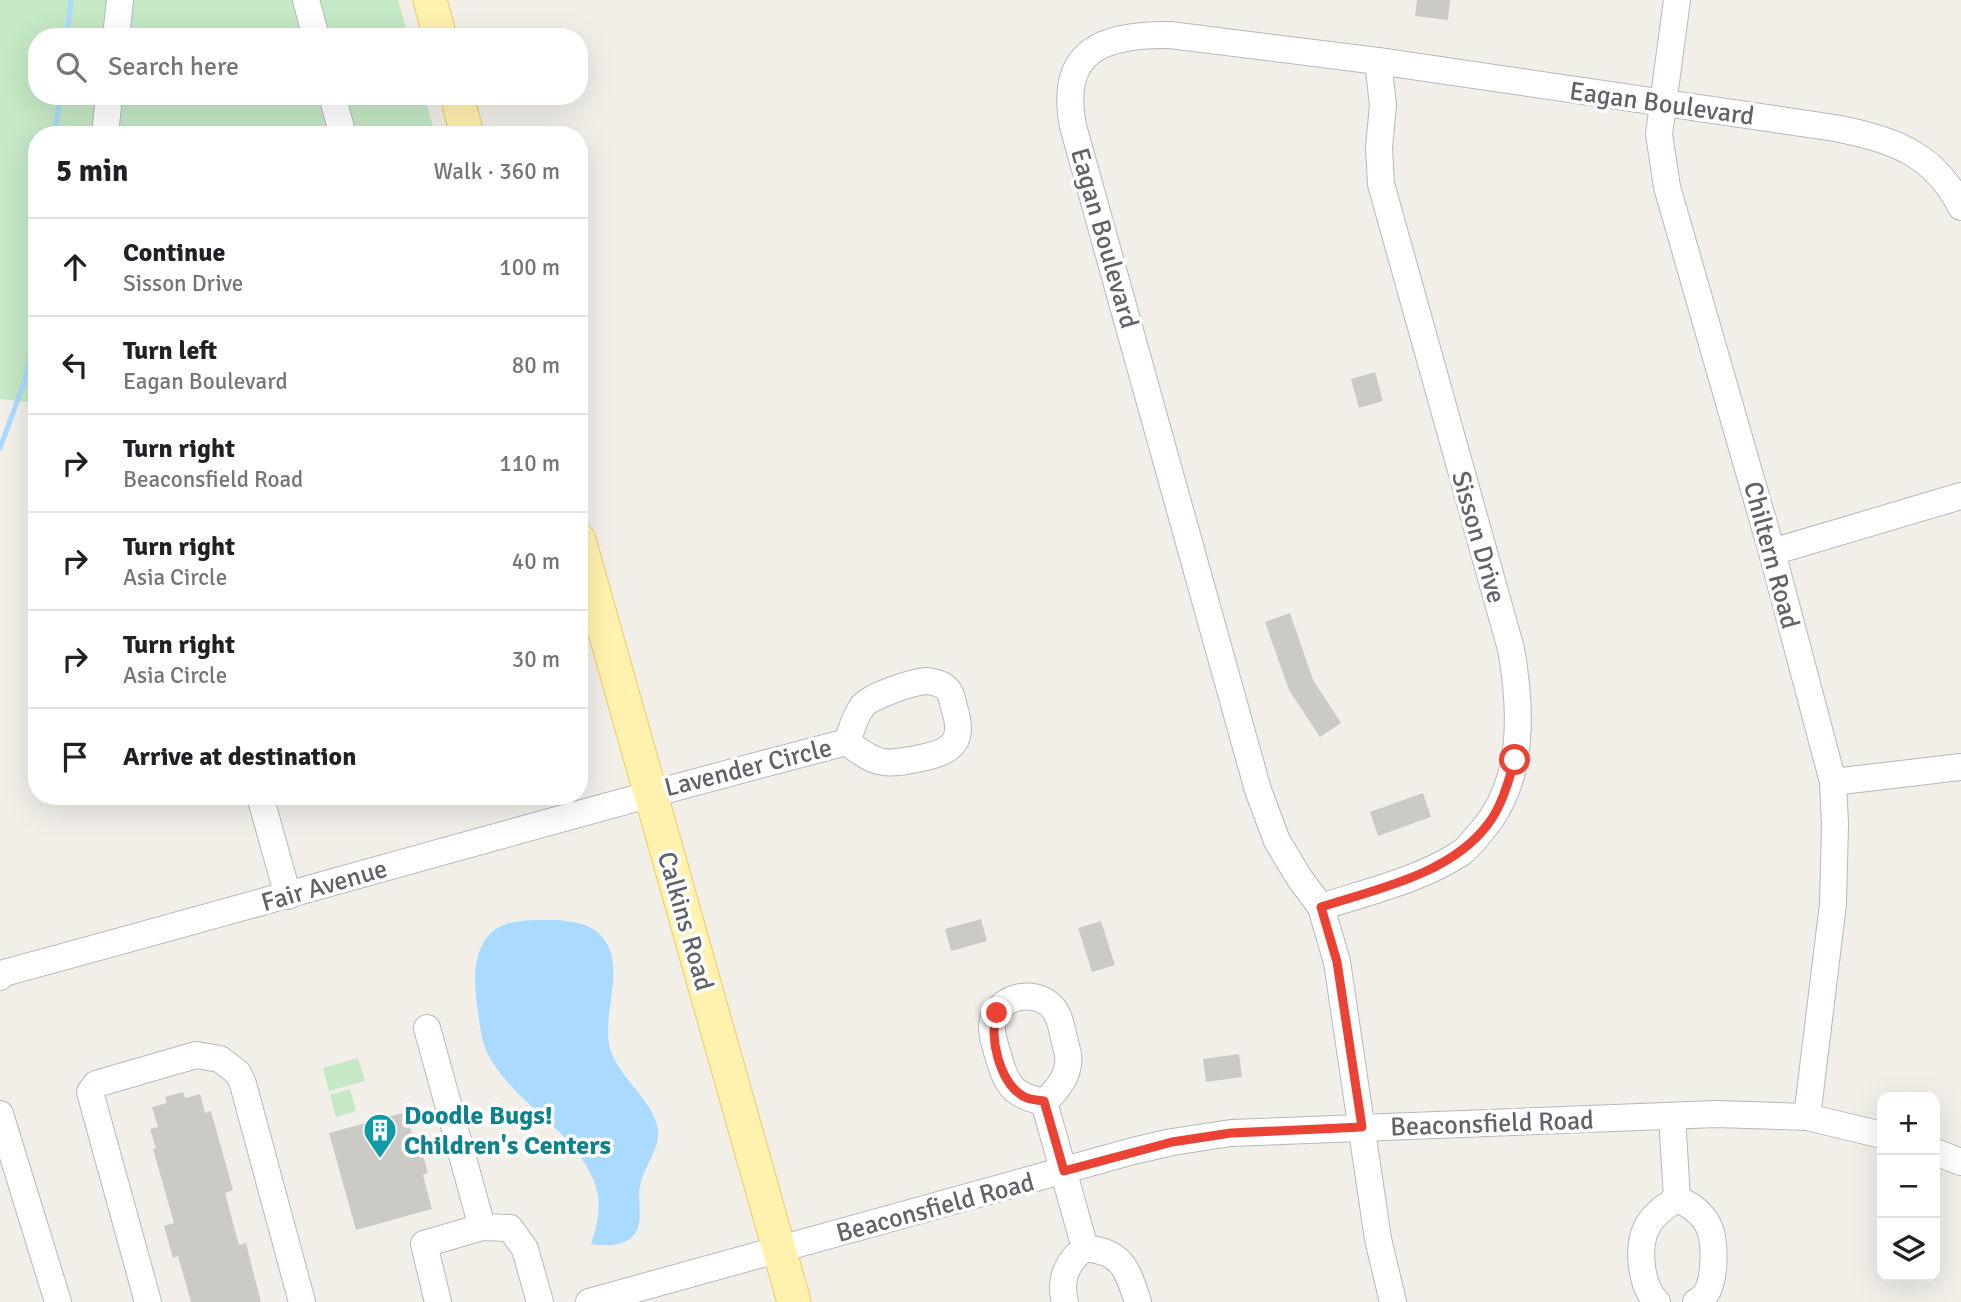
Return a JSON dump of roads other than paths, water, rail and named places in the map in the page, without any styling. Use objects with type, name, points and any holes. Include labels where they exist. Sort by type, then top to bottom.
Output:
[{"type":"main road","points":[[430,0],[438,28]]},
{"type":"main road","points":[[459,105],[465,126]]},
{"type":"main road","name":"Calkins Road","points":[[588,573],[794,1302]]},
{"type":"street","points":[[117,28],[120,0]]},
{"type":"street","points":[[306,0],[314,28]]},
{"type":"street","name":"Chiltern Road","points":[[1677,0],[1659,134],[1667,187],[1772,552],[1833,782],[1833,904],[1807,1116]]},
{"type":"street","name":"Eagan Boulevard","points":[[1393,1302],[1378,1239],[1337,962],[1321,907],[1277,841],[1258,790],[1073,125],[1069,102],[1070,85],[1077,68],[1088,54],[1118,39],[1141,35],[1170,35],[1378,61],[1662,102],[1877,136],[1910,151],[1932,165],[1952,189],[1961,207]]},
{"type":"street","name":"Sisson Drive","points":[[1321,907],[1434,868],[1464,851],[1488,824],[1504,793],[1515,760],[1519,724],[1511,649],[1381,184],[1379,148],[1383,104],[1378,61]]},
{"type":"street","points":[[107,126],[109,105]]},
{"type":"street","points":[[335,105],[340,126]]},
{"type":"street","points":[[1772,552],[1961,496]]},
{"type":"street","name":"Lavender Circle","points":[[649,793],[847,742]]},
{"type":"street","points":[[1833,782],[1961,767]]},
{"type":"street","name":"Fair Avenue","points":[[0,976],[649,793]]},
{"type":"street","points":[[263,805],[288,896]]},
{"type":"street","points":[[427,1028],[482,1227]]},
{"type":"street","points":[[148,1302],[90,1092],[96,1084],[196,1055],[220,1059],[238,1073],[243,1084],[302,1302]]},
{"type":"street","points":[[1044,1101],[1086,1248]]},
{"type":"street","points":[[0,1114],[58,1302]]},
{"type":"street","points":[[1672,1116],[1677,1199]]},
{"type":"street","name":"Beaconsfield Road","points":[[589,1302],[651,1293],[779,1250],[1064,1171],[1172,1142],[1231,1133],[1672,1116],[1807,1116],[1877,1134]]},
{"type":"street","points":[[1940,1154],[1961,1162]]},
{"type":"street","points":[[1657,1302],[1643,1278],[1642,1242],[1646,1228],[1654,1217],[1664,1206],[1677,1199]]},
{"type":"street","points":[[1677,1199],[1698,1211],[1712,1233],[1713,1269],[1710,1285],[1706,1294],[1696,1302]]},
{"type":"street","points":[[438,1302],[424,1244],[482,1227],[510,1228],[525,1249],[540,1302]]},
{"type":"street","points":[[1065,1302],[1062,1291],[1066,1272],[1073,1256],[1086,1248],[1103,1250],[1123,1264],[1138,1302]]},
{"type":"water","points":[[559,920],[591,928],[606,942],[612,955],[613,970],[608,1033],[610,1048],[657,1125],[655,1148],[640,1186],[638,1226],[632,1237],[618,1244],[591,1244],[599,1210],[598,1194],[592,1177],[569,1143],[509,1084],[486,1050],[481,1032],[475,971],[487,937],[496,929],[518,921]]},
{"type":"waterway","points":[[68,28],[71,0]]},
{"type":"waterway","points":[[56,126],[59,105]]},
{"type":"waterway","points":[[0,448],[28,366]]},
{"type":"place","name":"Doodle Bugs! Children's Centers","points":[[380,1160]]}]
